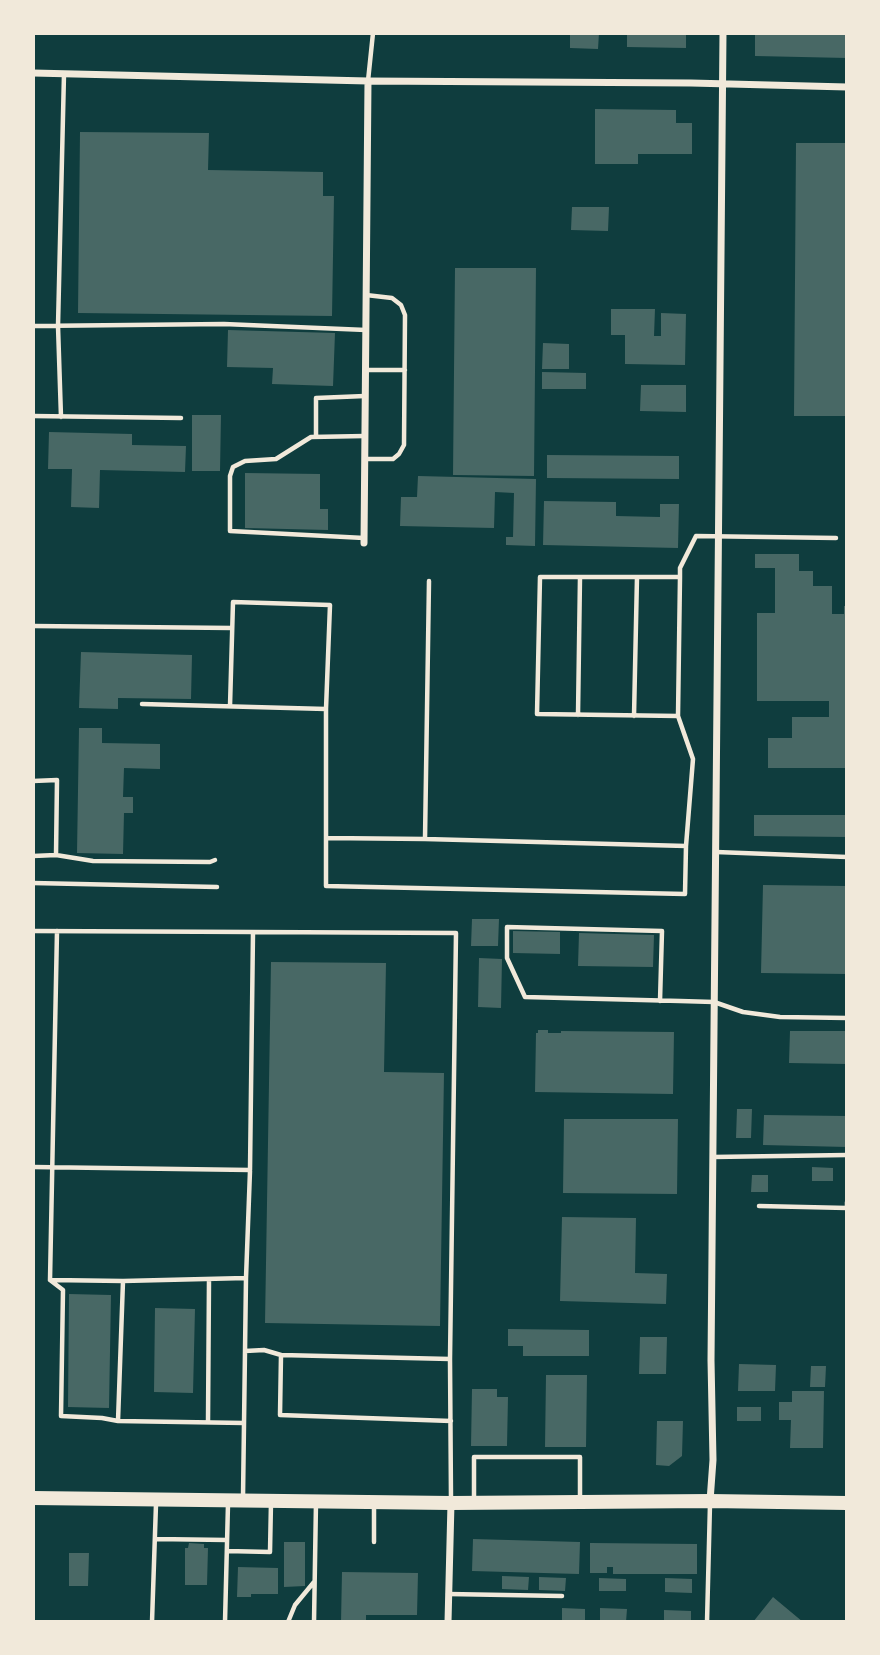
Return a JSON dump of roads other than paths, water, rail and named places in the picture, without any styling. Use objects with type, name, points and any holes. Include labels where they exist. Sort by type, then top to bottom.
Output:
[{"type":"main road","points":[[33,1498],[451,1503],[847,1503]]},
{"type":"street","points":[[710,1501],[713,1460],[711,1360],[723,33]]},
{"type":"street","points":[[33,73],[368,81],[723,83],[847,87]]},
{"type":"street","points":[[364,541],[368,81]]},
{"type":"street","points":[[447,1622],[451,1503]]},
{"type":"lane","points":[[368,81],[373,33]]},
{"type":"lane","points":[[61,417],[58,326],[64,73]]},
{"type":"lane","points":[[365,459],[393,459],[404,445],[405,370],[405,315],[401,305],[392,298],[366,295]]},
{"type":"lane","points":[[33,326],[224,324],[366,330]]},
{"type":"lane","points":[[365,370],[405,370]]},
{"type":"lane","points":[[316,437],[316,398],[365,396]]},
{"type":"lane","points":[[33,416],[181,418]]},
{"type":"lane","points":[[364,541],[230,531],[230,476],[233,467],[245,461],[276,459],[311,437],[365,436]]},
{"type":"lane","points":[[230,706],[233,602],[330,605],[326,709],[326,886],[685,894],[693,759],[678,716],[680,568],[696,536],[836,538]]},
{"type":"lane","points":[[678,716],[537,714],[540,577],[680,577]]},
{"type":"lane","points":[[634,716],[637,577]]},
{"type":"lane","points":[[578,715],[580,578]]},
{"type":"lane","points":[[425,839],[429,581]]},
{"type":"lane","points":[[33,626],[232,628]]},
{"type":"lane","points":[[142,704],[326,709]]},
{"type":"lane","points":[[33,781],[57,780],[56,855]]},
{"type":"lane","points":[[326,838],[686,846]]},
{"type":"lane","points":[[716,852],[847,857]]},
{"type":"lane","points":[[33,856],[56,855],[93,861],[215,860]]},
{"type":"lane","points":[[33,883],[217,887]]},
{"type":"lane","points":[[660,1001],[662,930],[507,927],[507,958],[525,997],[660,1001],[714,1002],[743,1012],[780,1017],[847,1018]]},
{"type":"lane","points":[[33,931],[456,933],[450,1359],[451,1503]]},
{"type":"lane","points":[[50,1280],[57,931]]},
{"type":"lane","points":[[225,1622],[227,1540],[235,1501],[244,1423],[253,932]]},
{"type":"lane","points":[[713,1157],[847,1155]]},
{"type":"lane","points":[[33,1167],[250,1170]]},
{"type":"lane","points":[[759,1206],[847,1208],[847,1202]]},
{"type":"lane","points":[[50,1280],[246,1278]]},
{"type":"lane","points":[[208,1422],[209,1279]]},
{"type":"lane","points":[[50,1280],[63,1290],[61,1416],[118,1421],[244,1423]]},
{"type":"lane","points":[[118,1421],[123,1281]]},
{"type":"lane","points":[[245,1350],[264,1350],[281,1355],[450,1359]]},
{"type":"lane","points":[[281,1355],[280,1415],[451,1421]]},
{"type":"lane","points":[[474,1503],[474,1457],[580,1457],[580,1502]]},
{"type":"lane","points":[[152,1622],[156,1500]]},
{"type":"lane","points":[[227,1551],[271,1552],[271,1501]]},
{"type":"lane","points":[[707,1622],[710,1501]]},
{"type":"lane","points":[[314,1622],[316,1502]]},
{"type":"lane","points":[[374,1502],[374,1542]]},
{"type":"lane","points":[[155,1539],[227,1540]]},
{"type":"lane","points":[[288,1622],[295,1605],[315,1581]]},
{"type":"lane","points":[[449,1594],[562,1596]]}]
